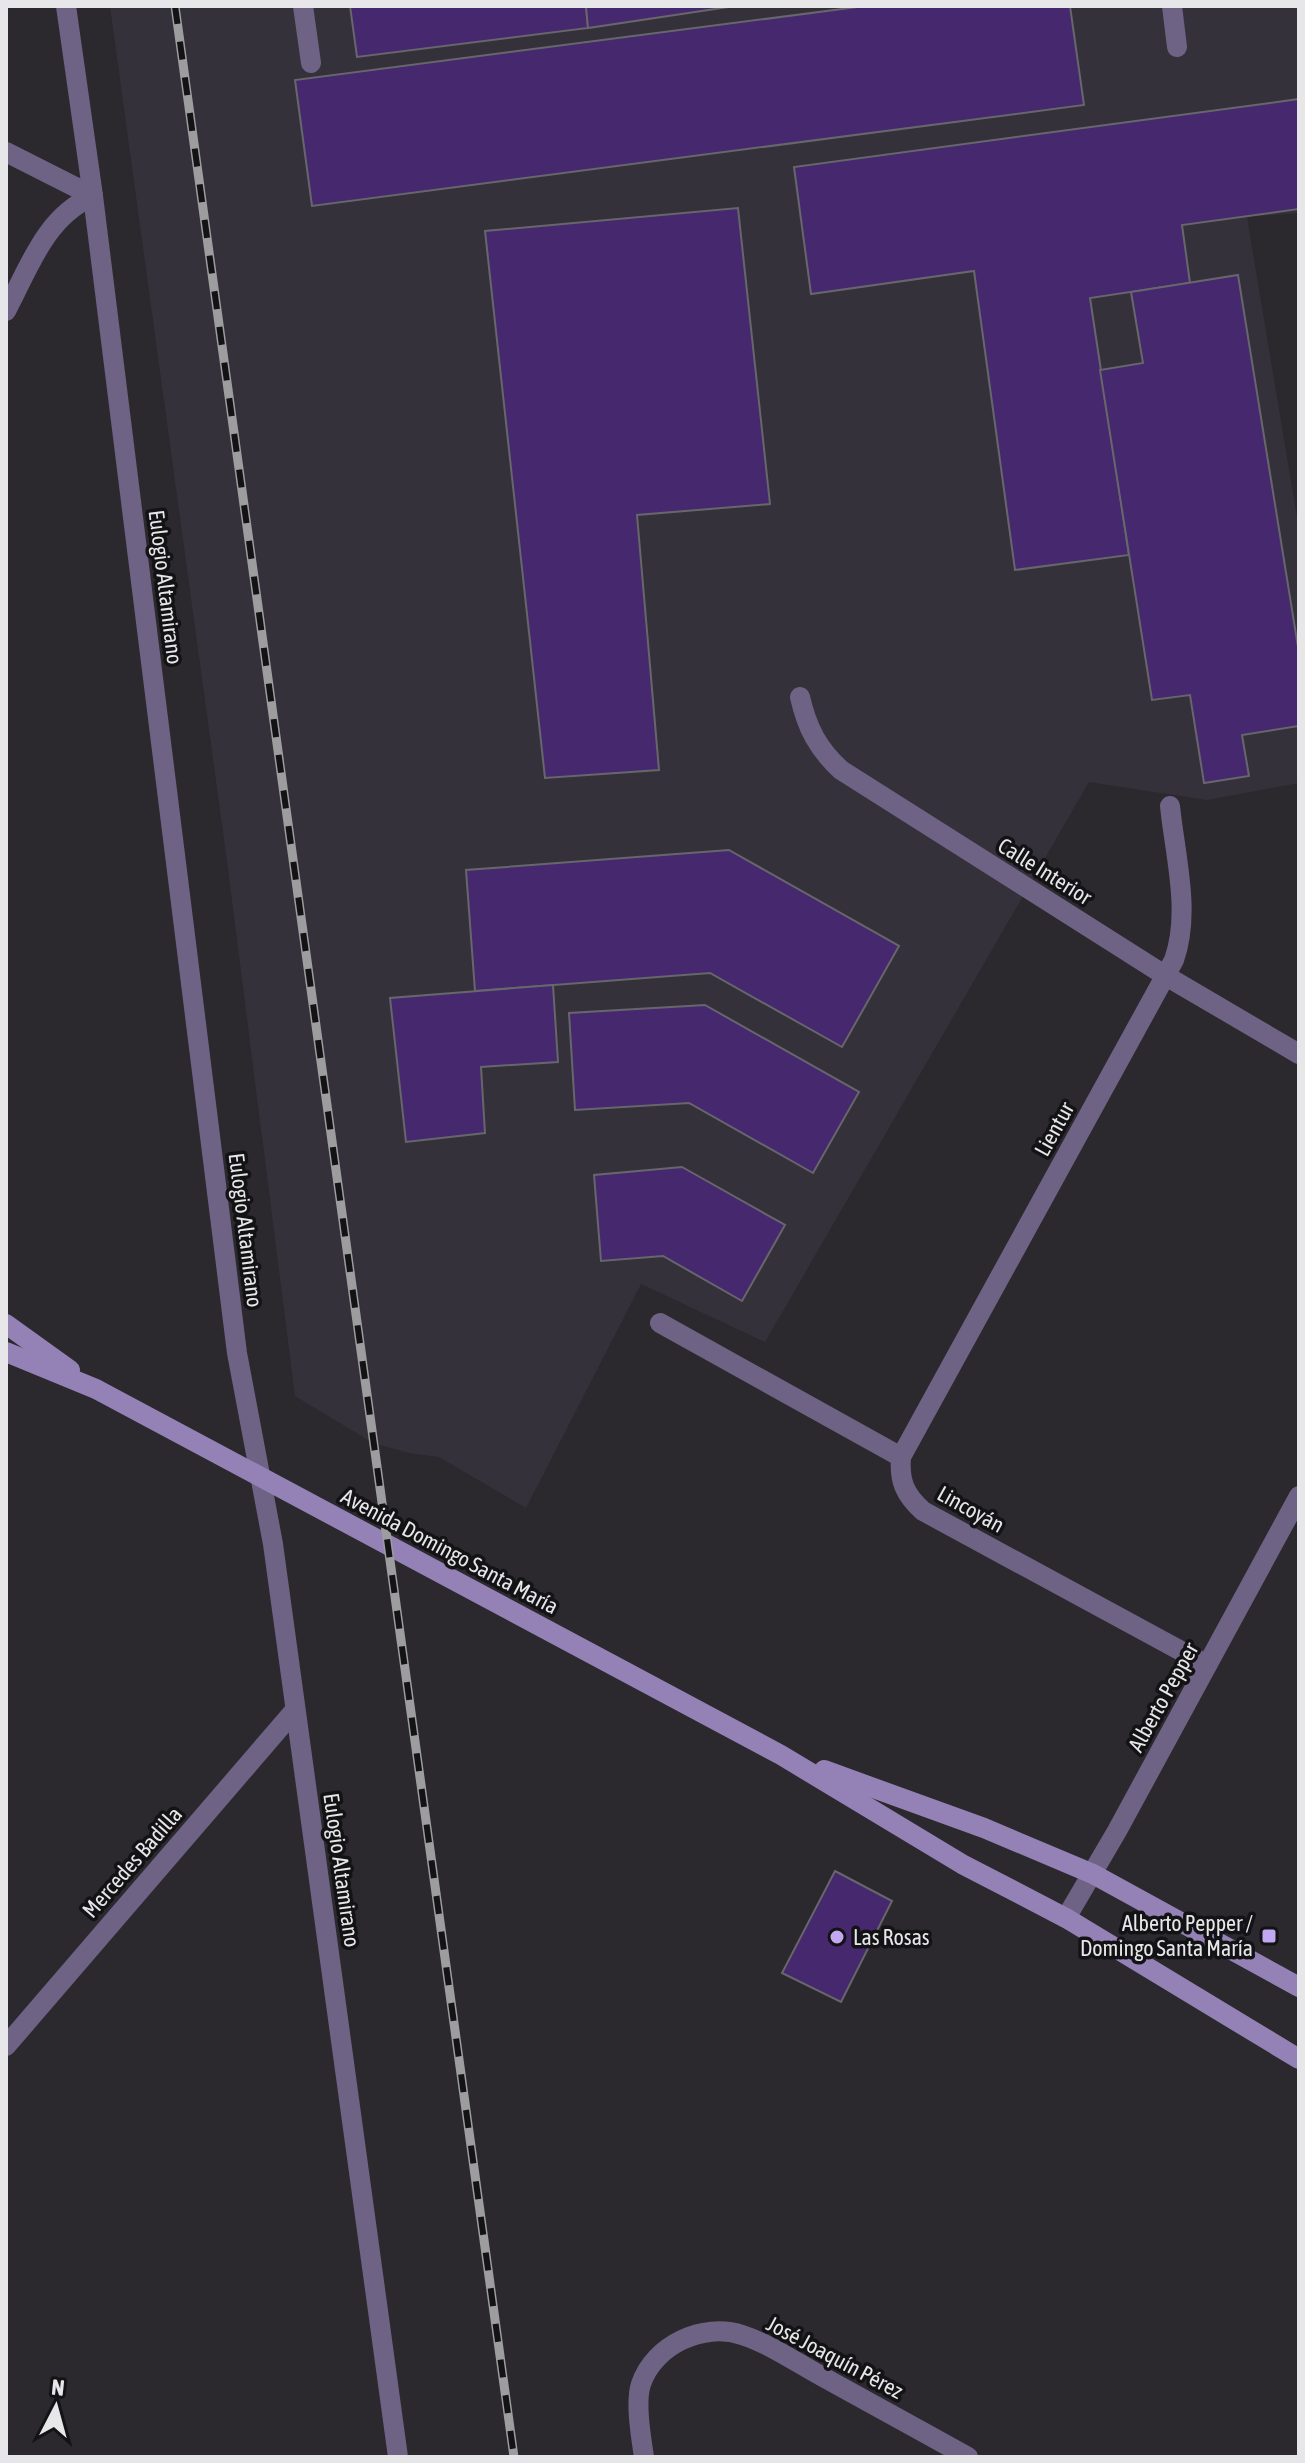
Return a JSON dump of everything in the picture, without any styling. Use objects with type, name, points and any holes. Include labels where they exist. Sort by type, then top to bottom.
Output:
[{"type":"main road","name":"Avenida Domingo Santa María","points":[[6,1324],[96,1389]]},
{"type":"main road","name":"Avenida Domingo Santa María","points":[[6,1352],[96,1389],[781,1755],[962,1864],[1066,1918],[1299,2059]]},
{"type":"main road","name":"Avenida Domingo Santa María","points":[[781,1755],[984,1828],[1093,1874],[1299,1987]]},
{"type":"street","name":"Eulogio Altamirano","points":[[66,6],[93,196],[237,1353],[273,1544],[398,2457]]},
{"type":"street","points":[[303,6],[311,63]]},
{"type":"street","points":[[1172,6],[1177,47]]},
{"type":"street","points":[[6,152],[93,196]]},
{"type":"street","points":[[6,311],[52,227],[76,203],[93,196]]},
{"type":"street","name":"Calle Interior","points":[[800,697],[812,737],[841,770],[1166,976],[1299,1054]]},
{"type":"street","name":"Lientur","points":[[901,1457],[1177,952],[1182,931],[1170,806]]},
{"type":"street","points":[[660,1323],[901,1457]]},
{"type":"street","name":"Lincoyán","points":[[901,1457],[902,1486],[923,1511],[1207,1665]]},
{"type":"street","name":"Alberto Pepper","points":[[1066,1918],[1299,1496]]},
{"type":"street","name":"Mercedes Badilla","points":[[6,2046],[295,1710]]},
{"type":"street","name":"José Joaquín Pérez","points":[[644,2457],[640,2429],[641,2385],[654,2360],[672,2344],[717,2331],[740,2334],[783,2355],[968,2457]]},
{"type":"shaded area","points":[[110,6],[1299,6],[1299,213],[1247,217],[1299,529],[1299,783],[1207,800],[1089,782],[765,1342],[641,1284],[526,1508],[439,1457],[373,1443],[295,1396],[227,861]]},
{"type":"building","points":[[350,6],[586,6],[588,28],[357,57]]},
{"type":"building","points":[[586,6],[735,6],[588,28]]},
{"type":"building","points":[[865,6],[1070,6],[1084,105],[312,206],[295,80]]},
{"type":"building","points":[[1299,99],[1299,209],[1182,225],[1190,283],[1090,298],[1129,555],[1015,570],[974,271],[811,294],[794,167]]},
{"type":"building","points":[[738,208],[770,504],[637,515],[659,770],[545,778],[485,231]]},
{"type":"building","points":[[1238,275],[1299,653],[1299,726],[1242,735],[1249,776],[1204,783],[1190,695],[1152,700],[1100,370],[1143,363],[1131,292]]},
{"type":"building","points":[[729,850],[899,946],[842,1047],[710,973],[475,991],[466,870]]},
{"type":"building","points":[[553,985],[558,1062],[481,1067],[485,1133],[406,1142],[390,998]]},
{"type":"building","points":[[705,1005],[859,1092],[813,1173],[689,1103],[575,1110],[569,1013]]},
{"type":"building","points":[[682,1167],[785,1225],[742,1301],[663,1256],[601,1261],[594,1175]]},
{"type":"building","name":"Las Rosas","points":[[835,1871],[892,1901],[841,2002],[782,1973]]},
{"type":"railway","points":[[175,6],[514,2457]]},
{"type":"place","name":"Alberto Pepper / Domingo Santa María","points":[[1269,1936]]},
{"type":"place","name":"Las Rosas","points":[[837,1937]]}]
